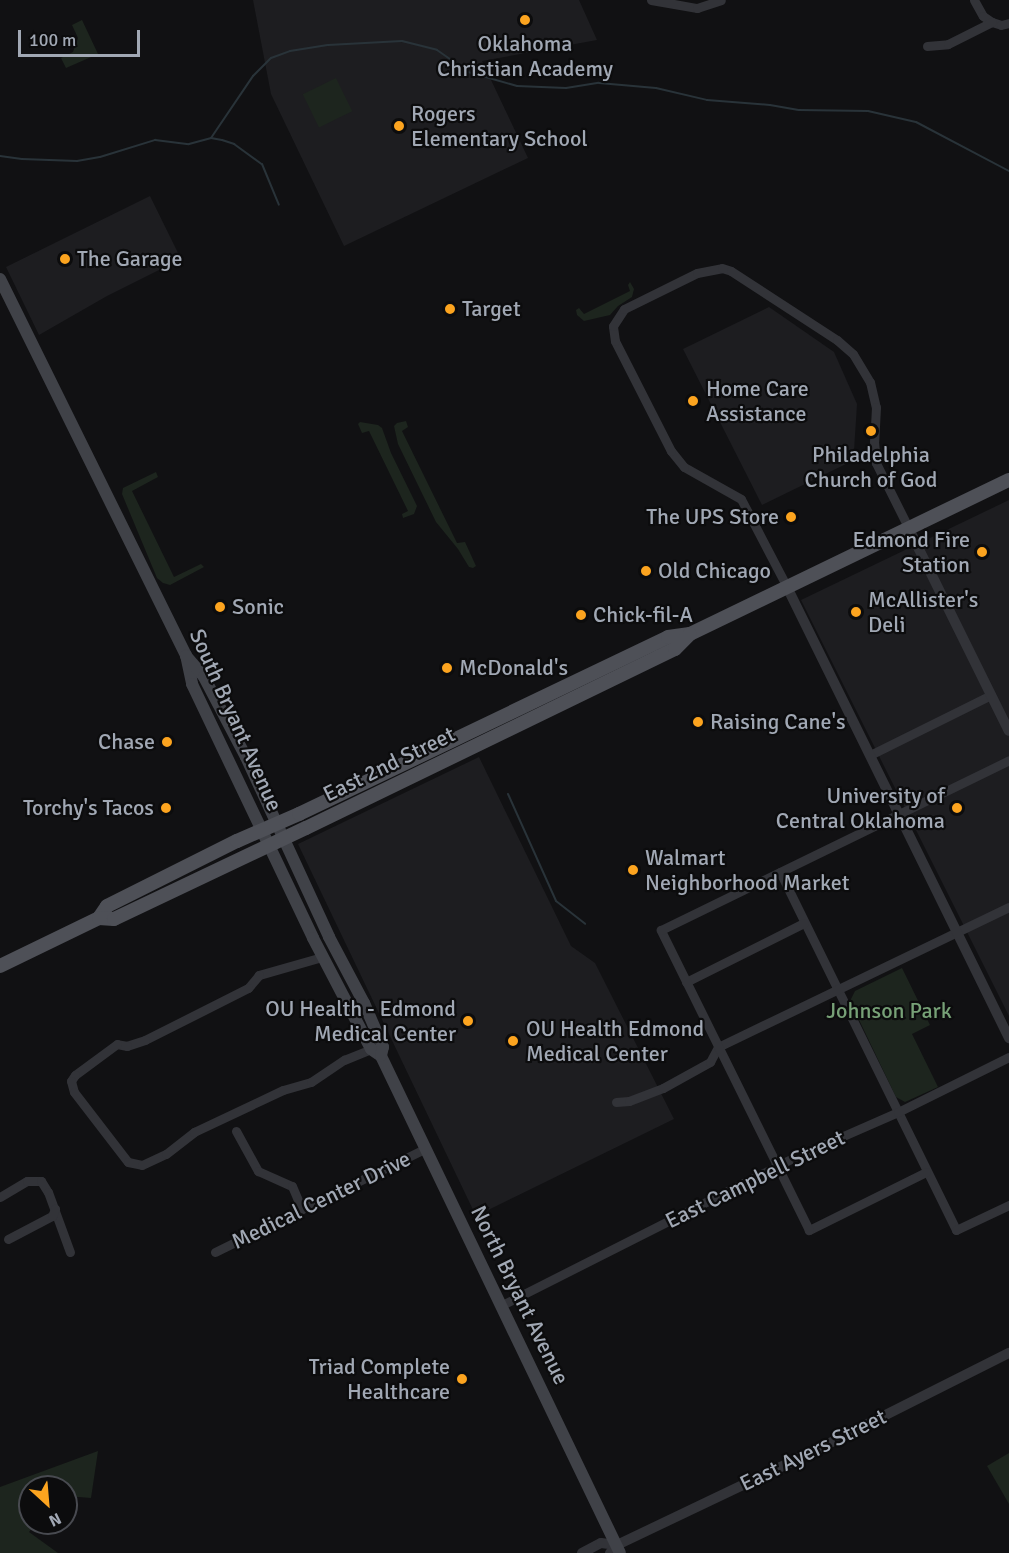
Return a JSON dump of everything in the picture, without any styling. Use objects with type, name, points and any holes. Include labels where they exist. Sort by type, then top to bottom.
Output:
[{"type":"main road","name":"South Bryant Avenue","points":[[0,279],[186,655],[192,684],[322,957],[376,1053]]},
{"type":"main road","name":"East 2nd Street","points":[[99,918],[107,906],[262,830],[668,637],[690,634],[1009,480]]},
{"type":"main road","name":"East 2nd Street","points":[[0,966],[99,918],[114,919],[430,768],[675,649],[690,634]]},
{"type":"main road","points":[[599,686],[601,678],[622,666],[634,654]]},
{"type":"main road","points":[[186,655],[204,677],[213,693],[329,937],[368,1011],[383,1047],[376,1053]]},
{"type":"main road","points":[[430,768],[441,745]]},
{"type":"main road","name":"North Bryant Avenue","points":[[376,1053],[426,1148],[502,1305],[616,1550]]},
{"type":"street","points":[[651,0],[697,8],[721,0]]},
{"type":"street","points":[[974,0],[983,16],[992,22],[1001,25],[1009,23]]},
{"type":"street","points":[[927,46],[948,44],[992,22]]},
{"type":"street","points":[[1009,731],[876,463],[874,441],[876,406],[870,382],[854,354],[837,340],[731,271],[722,268],[697,273],[624,309],[613,326],[615,341],[671,451],[684,467],[741,499],[788,587],[1009,1038]]},
{"type":"street","points":[[870,755],[991,695]]},
{"type":"street","points":[[926,1172],[809,1230],[661,930],[1009,760]]},
{"type":"street","points":[[780,872],[956,1230],[1009,1205]]},
{"type":"street","points":[[616,1102],[629,1101],[691,1074],[710,1062],[718,1047],[1009,907]]},
{"type":"street","points":[[686,982],[804,923]]},
{"type":"street","points":[[322,957],[260,975],[248,988],[145,1040],[127,1046],[117,1044],[70,1081],[74,1092],[128,1162],[142,1165],[166,1154],[194,1132],[283,1090],[311,1082],[338,1064],[376,1053]]},
{"type":"street","name":"East Campbell Street","points":[[502,1305],[776,1167],[898,1112],[1009,1057]]},
{"type":"street","points":[[236,1131],[258,1172],[292,1186],[302,1209]]},
{"type":"street","name":"Medical Center Drive","points":[[215,1252],[426,1148]]},
{"type":"street","points":[[0,1197],[34,1179],[41,1181],[55,1209],[70,1252]]},
{"type":"street","points":[[8,1239],[52,1216],[55,1209]]},
{"type":"street","name":"East Ayers Street","points":[[582,1553],[602,1543],[616,1550],[1009,1353]]},
{"type":"shaded area","name":"Rogers Elementary School","points":[[253,0],[579,0],[597,40],[482,61],[528,158],[344,246],[271,94]]},
{"type":"shaded area","points":[[150,196],[181,259],[107,296],[39,335],[6,267]]},
{"type":"shaded area","points":[[769,307],[834,352],[857,404],[854,451],[848,463],[762,505],[683,349]]},
{"type":"shaded area","name":"University of Central Oklahoma","points":[[1009,500],[1009,1016],[801,600]]},
{"type":"shaded area","name":"OU Health Edmond Medical Center","points":[[479,757],[571,946],[595,963],[674,1119],[476,1216],[298,844]]},
{"type":"green space","points":[[82,20],[98,54],[66,68],[61,58],[73,52],[78,38],[72,25]]},
{"type":"green space","points":[[336,78],[352,111],[319,127],[303,94]]},
{"type":"green space","points":[[630,282],[634,289],[632,297],[618,306],[610,315],[584,321],[577,315],[576,310],[579,308],[584,314],[630,291],[628,285]]},
{"type":"green space","points":[[406,421],[408,427],[402,431],[457,543],[465,542],[476,566],[473,568],[469,567],[436,522],[398,444],[394,426]]},
{"type":"green space","points":[[360,422],[378,425],[382,428],[391,453],[417,506],[414,514],[403,518],[402,514],[408,511],[369,431],[362,433],[358,424]]},
{"type":"green space","points":[[156,472],[158,477],[132,491],[174,577],[201,564],[204,567],[170,585],[157,578],[122,494],[123,488]]},
{"type":"green space","name":"Johnson Park","points":[[902,968],[930,1025],[912,1034],[938,1087],[905,1102],[896,1097],[850,1001],[855,991]]},
{"type":"green space","points":[[98,1451],[91,1498],[78,1497],[78,1475],[33,1475]]},
{"type":"green space","points":[[1009,1453],[1009,1504],[987,1466]]},
{"type":"green space","points":[[18,1480],[18,1535],[33,1535],[58,1553],[0,1553],[0,1487]]},
{"type":"waterway","points":[[211,138],[253,76],[271,58],[290,51],[328,45],[402,41],[437,50],[468,72],[517,86],[566,88],[599,83],[656,88],[707,100],[770,105],[799,110],[868,111],[916,122],[1009,171]]},
{"type":"waterway","points":[[0,156],[77,161],[100,157],[155,140],[189,144],[211,138],[234,144],[262,164],[279,205]]},
{"type":"waterway","points":[[508,794],[556,901],[585,924]]},
{"type":"place","name":"Oklahoma Christian Academy","points":[[525,20]]},
{"type":"place","name":"Rogers Elementary School","points":[[399,126]]},
{"type":"place","name":"The Garage","points":[[65,259]]},
{"type":"place","name":"Target","points":[[450,309]]},
{"type":"place","name":"Home Care Assistance","points":[[693,401]]},
{"type":"place","name":"Philadelphia Church of God","points":[[871,431]]},
{"type":"place","name":"The UPS Store","points":[[791,517]]},
{"type":"place","name":"Edmond Fire Station","points":[[982,552]]},
{"type":"place","name":"Old Chicago","points":[[646,571]]},
{"type":"place","name":"Sonic","points":[[220,607]]},
{"type":"place","name":"McAllister's Deli","points":[[856,612]]},
{"type":"place","name":"Chick-fil-A","points":[[581,615]]},
{"type":"place","name":"McDonald's","points":[[447,668]]},
{"type":"place","name":"Raising Cane's","points":[[698,722]]},
{"type":"place","name":"Chase","points":[[167,742]]},
{"type":"place","name":"Torchy's Tacos","points":[[166,808]]},
{"type":"place","name":"University of Central Oklahoma","points":[[957,808]]},
{"type":"place","name":"Walmart Neighborhood Market","points":[[633,870]]},
{"type":"place","name":"OU Health - Edmond Medical Center","points":[[468,1021]]},
{"type":"place","name":"OU Health Edmond Medical Center","points":[[513,1041]]},
{"type":"place","name":"Triad Complete Healthcare","points":[[462,1379]]}]
